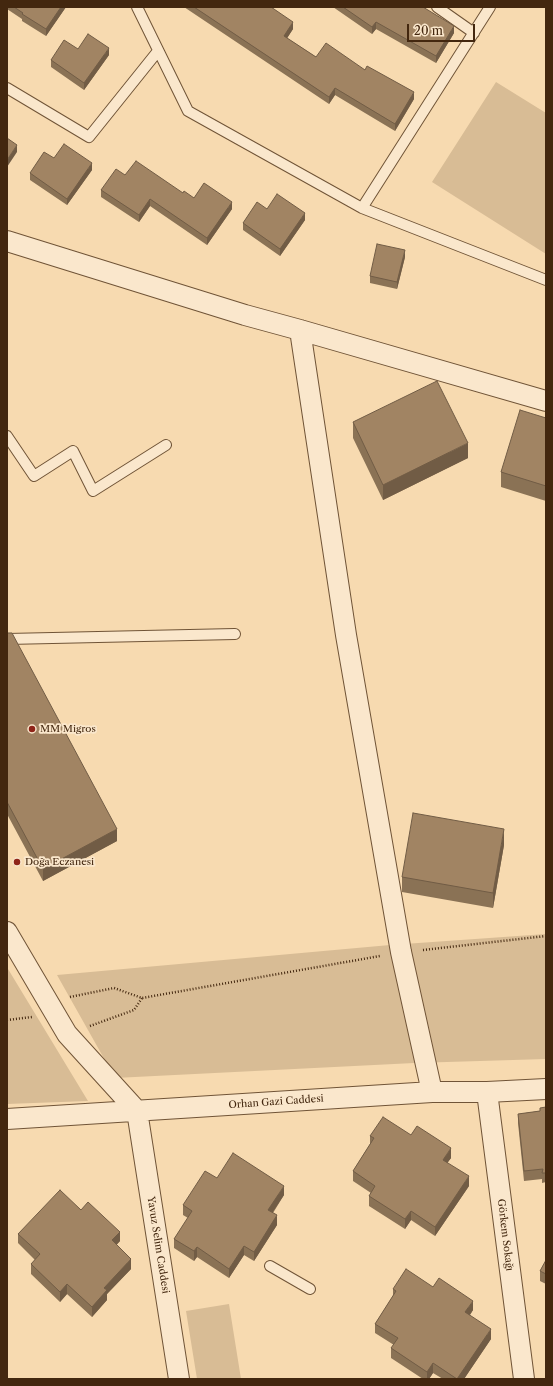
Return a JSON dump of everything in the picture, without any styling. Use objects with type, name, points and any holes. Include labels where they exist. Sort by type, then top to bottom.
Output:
[{"type":"street","points":[[7,241],[245,315],[546,402]]},
{"type":"street","points":[[300,330],[346,635],[401,952],[432,1092]]},
{"type":"street","points":[[7,932],[67,1034],[136,1110]]},
{"type":"street","name":"Orhan Gazi Caddesi","points":[[7,1119],[432,1092],[487,1092],[546,1089]]},
{"type":"street","name":"Görkem Sokağı","points":[[487,1092],[524,1379]]},
{"type":"street","name":"Yavuz Selim Caddesi","points":[[136,1110],[179,1379]]},
{"type":"lane","points":[[137,7],[188,111],[362,208],[546,280]]},
{"type":"lane","points":[[437,7],[474,33]]},
{"type":"lane","points":[[362,208],[490,7]]},
{"type":"lane","points":[[7,88],[89,137],[158,51]]},
{"type":"lane","points":[[7,436],[34,476],[73,451],[93,491],[166,444]]},
{"type":"lane","points":[[7,639],[235,634]]},
{"type":"lane","points":[[270,1266],[310,1289]]},
{"type":"path","points":[[48,1002],[114,988],[142,998],[401,952],[546,936]]},
{"type":"path","points":[[67,1034],[134,1010],[142,998]]},
{"type":"shaded area","points":[[496,82],[546,113],[546,254],[432,182]]},
{"type":"shaded area","points":[[546,934],[546,1059],[414,1063],[115,1078],[57,975],[390,945]]},
{"type":"shaded area","points":[[8,969],[88,1101],[7,1104]]},
{"type":"shaded area","points":[[229,1304],[241,1379],[197,1379],[186,1311]]},
{"type":"building","points":[[14,7],[61,7],[46,29],[22,14],[23,13]]},
{"type":"building","points":[[194,7],[271,7],[293,22],[284,36],[316,57],[326,43],[365,70],[367,66],[414,92],[395,124],[335,88],[329,97]]},
{"type":"building","points":[[343,7],[423,7],[454,26],[436,56],[376,22],[372,27]]},
{"type":"building","points":[[88,34],[109,48],[84,83],[51,60],[64,40],[78,49]]},
{"type":"building","points":[[7,138],[17,145],[7,160]]},
{"type":"building","points":[[64,144],[92,163],[67,199],[30,173],[44,152],[54,158]]},
{"type":"building","points":[[136,161],[183,193],[184,191],[194,198],[204,183],[232,202],[207,238],[150,199],[139,215],[101,190],[116,169],[125,175]]},
{"type":"building","points":[[277,194],[305,213],[280,249],[243,223],[257,202],[267,209]]},
{"type":"building","points":[[377,244],[405,250],[397,282],[370,276]]},
{"type":"building","points":[[437,381],[468,443],[383,485],[353,422]]},
{"type":"building","points":[[520,410],[546,418],[546,486],[501,472]]},
{"type":"building","name":"MM Migros","points":[[7,633],[12,633],[117,829],[43,869],[7,802]]},
{"type":"building","points":[[413,813],[504,829],[493,893],[402,877]]},
{"type":"building","points":[[546,1107],[546,1173],[542,1173],[543,1169],[524,1171],[518,1114],[540,1111],[540,1108]]},
{"type":"building","points":[[383,1117],[411,1135],[417,1126],[451,1148],[443,1160],[469,1176],[435,1227],[411,1211],[405,1219],[369,1196],[375,1186],[353,1171],[374,1138],[370,1136]]},
{"type":"building","points":[[233,1153],[284,1186],[268,1210],[277,1215],[254,1252],[244,1246],[229,1269],[197,1247],[194,1251],[174,1239],[192,1211],[183,1205],[205,1171],[217,1178]]},
{"type":"building","points":[[60,1190],[81,1210],[88,1202],[120,1232],[112,1240],[131,1259],[104,1288],[107,1290],[92,1307],[67,1284],[60,1292],[31,1264],[40,1254],[18,1234]]},
{"type":"building","points":[[546,1260],[546,1274],[540,1271]]},
{"type":"building","points":[[406,1269],[433,1287],[439,1278],[473,1301],[465,1312],[491,1329],[457,1379],[433,1363],[427,1372],[391,1348],[398,1338],[375,1324],[396,1291],[393,1289]]},
{"type":"place","name":"MM Migros","points":[[32,729]]},
{"type":"place","name":"Doğa Eczanesi","points":[[17,862]]}]
